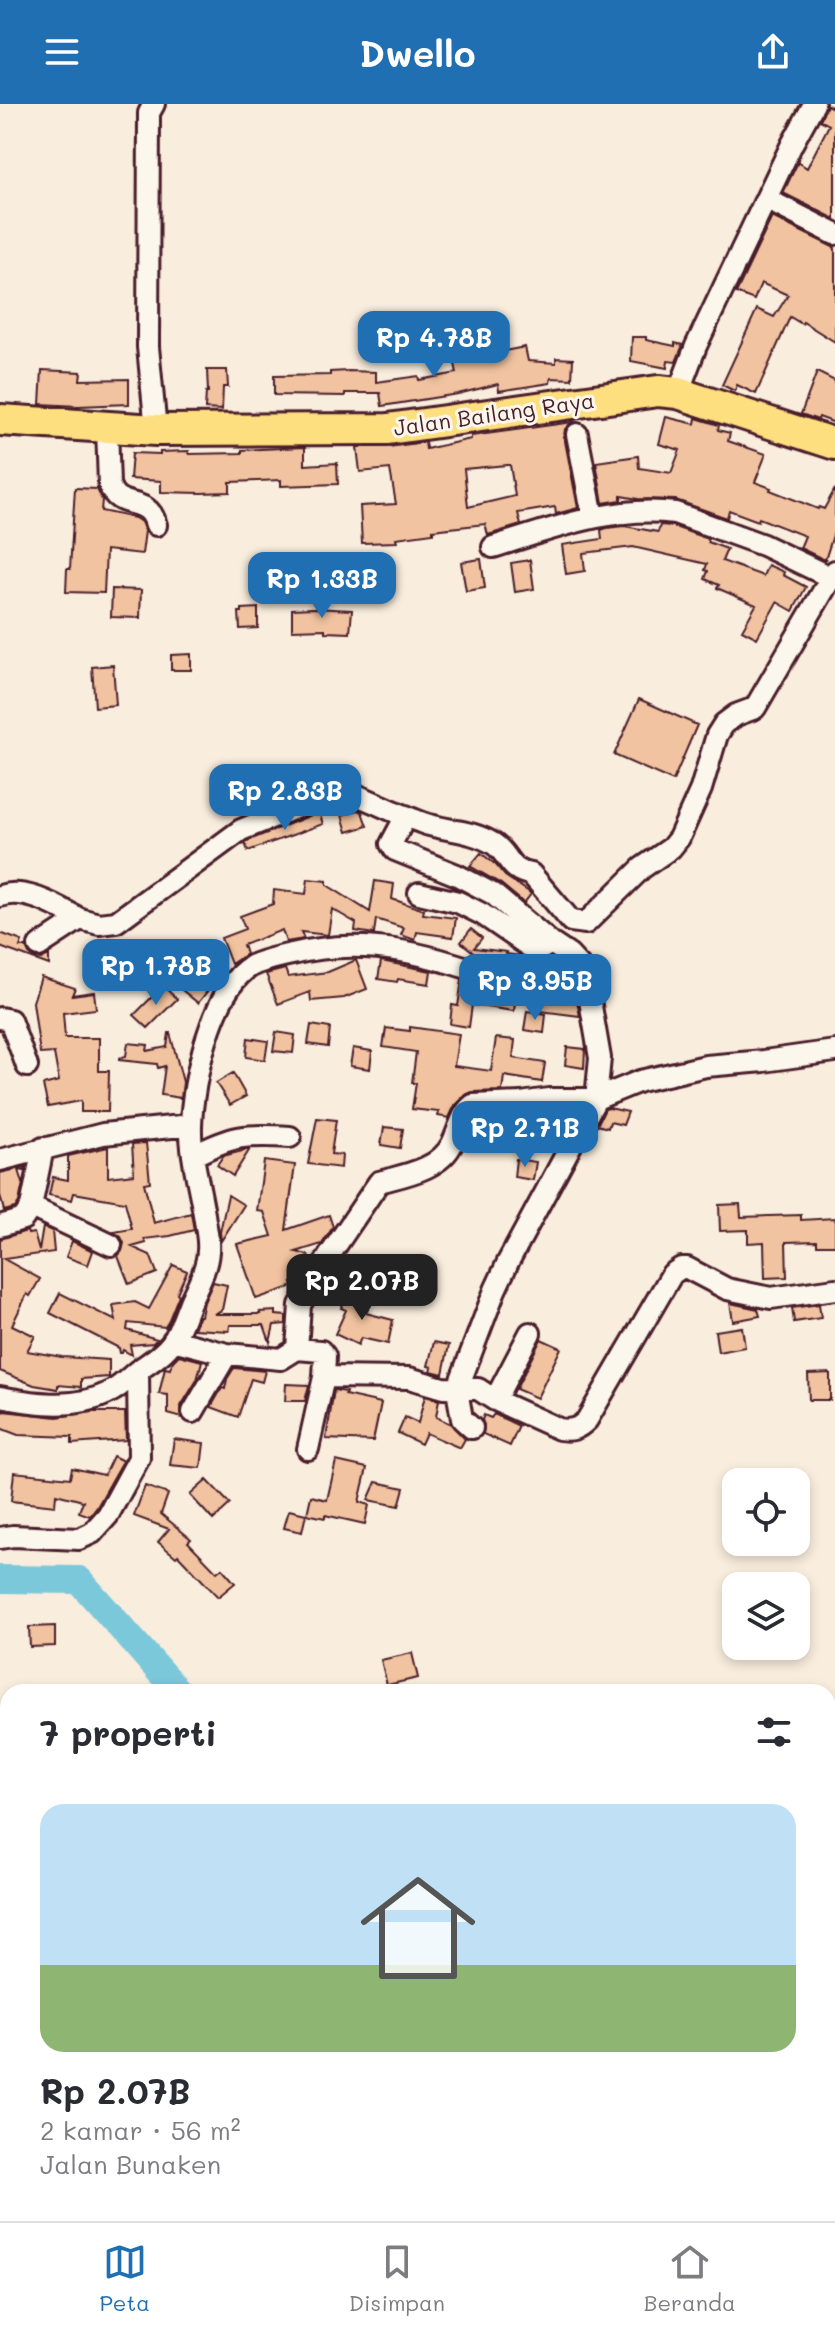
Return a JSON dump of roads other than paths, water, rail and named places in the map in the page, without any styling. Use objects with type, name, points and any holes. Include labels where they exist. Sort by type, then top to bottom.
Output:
[{"type":"highway","name":"Jalan Bailang Raya","points":[[0,420],[156,430],[388,429],[658,391],[678,393],[835,444]]},
{"type":"street","points":[[154,104],[149,113],[148,347],[156,430]]},
{"type":"street","points":[[678,393],[696,346],[814,104]]},
{"type":"street","points":[[766,199],[835,234]]},
{"type":"street","points":[[107,428],[111,491],[117,499],[147,508],[156,525]]},
{"type":"street","points":[[577,434],[593,517]]},
{"type":"street","points":[[1,893],[38,899],[80,919],[99,924],[116,922],[241,830],[324,796],[343,792],[425,824],[457,829],[496,845],[513,867],[531,874],[571,921],[586,923],[642,868],[671,848],[679,838],[701,789],[717,735],[724,724],[736,715],[755,708],[834,574],[675,513],[629,512],[593,517],[493,547]]},
{"type":"street","points":[[406,816],[392,847],[493,894],[582,969],[595,1018],[600,1058],[596,1099],[508,1262],[457,1390],[462,1419],[472,1428]]},
{"type":"street","points":[[419,893],[458,902],[482,914],[530,947],[539,950],[551,943]]},
{"type":"street","points":[[39,946],[80,919]]},
{"type":"street","points":[[0,1397],[50,1404],[77,1403],[115,1389],[173,1340],[208,1251],[191,1125],[200,1065],[216,1012],[233,983],[251,967],[273,958],[328,947],[367,947],[404,950],[438,958],[515,984]]},
{"type":"street","points":[[0,1018],[10,1020],[27,1066]]},
{"type":"street","points":[[297,1349],[300,1305],[379,1182],[420,1171],[439,1159],[451,1148],[467,1110],[473,1105],[596,1099],[640,1081],[706,1066],[835,1051]]},
{"type":"street","points":[[0,1160],[103,1134],[191,1125]]},
{"type":"street","points":[[193,1156],[222,1141],[254,1135],[290,1137]]},
{"type":"street","points":[[0,1226],[23,1219],[31,1207],[43,1148]]},
{"type":"street","points":[[31,1207],[111,1245]]},
{"type":"street","points":[[324,1377],[409,1378],[457,1390],[478,1389],[495,1400],[569,1431],[579,1428],[587,1420],[672,1274],[681,1268],[687,1268],[727,1289],[771,1298],[835,1289]]},
{"type":"street","points":[[495,1400],[530,1333]]},
{"type":"street","points":[[173,1340],[227,1354],[281,1359],[297,1349],[324,1353],[324,1377],[308,1449]]},
{"type":"street","points":[[193,1412],[227,1354]]},
{"type":"street","points":[[0,1538],[79,1539],[92,1533],[108,1515],[139,1458],[138,1371]]},
{"type":"waterway","points":[[0,1579],[79,1580],[171,1684]]}]
